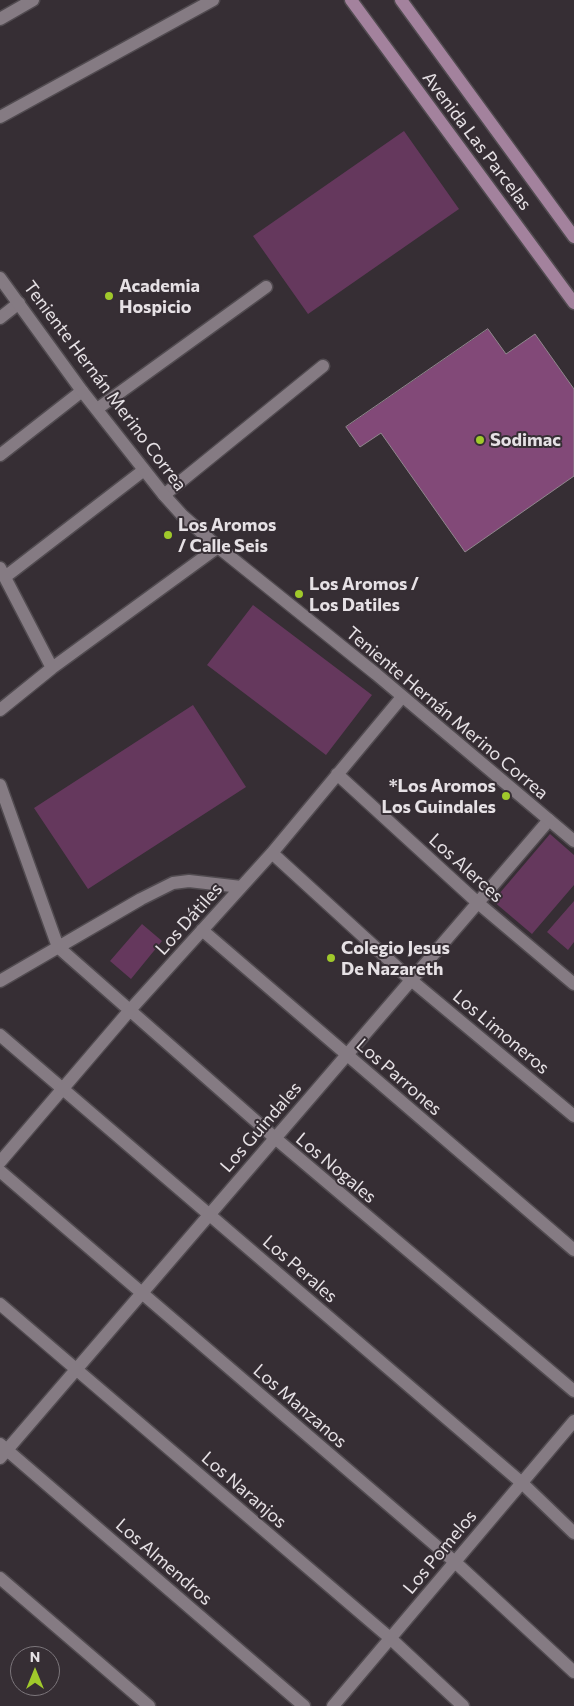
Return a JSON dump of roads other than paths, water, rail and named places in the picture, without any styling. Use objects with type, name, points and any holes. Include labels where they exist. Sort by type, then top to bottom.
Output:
[{"type":"main road","name":"Avenida Las Parcelas","points":[[351,0],[574,303]]},
{"type":"main road","name":"Avenida Las Parcelas","points":[[401,0],[574,237]]},
{"type":"street","points":[[0,19],[33,0]]},
{"type":"street","points":[[0,117],[213,0]]},
{"type":"street","name":"Teniente Hernán Merino Correa","points":[[0,278],[82,391],[182,515],[218,547],[376,674],[574,841]]},
{"type":"street","points":[[97,409],[266,288]]},
{"type":"street","points":[[0,318],[19,303]]},
{"type":"street","points":[[164,495],[323,366]]},
{"type":"street","points":[[0,455],[82,391]]},
{"type":"street","points":[[52,668],[2,572],[144,470]]},
{"type":"street","points":[[0,710],[52,668],[218,547]]},
{"type":"street","name":"Los Dátiles","points":[[0,1162],[130,1010],[272,853],[402,697]]},
{"type":"street","name":"Los Alerces","points":[[338,774],[478,903],[574,984]]},
{"type":"street","points":[[0,785],[58,947]]},
{"type":"street","name":"Los Guindales","points":[[2,1450],[142,1293],[549,820]]},
{"type":"street","name":"Los Limoneros","points":[[272,853],[411,980],[574,1116]]},
{"type":"street","points":[[0,981],[141,899],[174,883],[189,881],[241,887]]},
{"type":"street","name":"Los Parrones","points":[[202,930],[574,1250]]},
{"type":"street","name":"Los Nogales","points":[[58,947],[275,1138],[574,1391]]},
{"type":"street","name":"Los Perales","points":[[0,1035],[522,1483],[574,1533]]},
{"type":"street","name":"Los Manzanos","points":[[0,1171],[455,1562],[574,1672]]},
{"type":"street","name":"Los Naranjos","points":[[0,1304],[390,1638],[463,1706]]},
{"type":"street","name":"Los Pomelos","points":[[333,1706],[574,1421]]},
{"type":"street","name":"Los Almendros","points":[[2,1450],[304,1706]]},
{"type":"street","points":[[0,1578],[149,1706]]},
{"type":"place","name":"Academia Hospicio","points":[[109,296]]},
{"type":"place","name":"Sodimac","points":[[480,440]]},
{"type":"place","name":"Los Aromos / Calle Seis","points":[[168,535]]},
{"type":"place","name":"Los Aromos / Los Datiles","points":[[299,594]]},
{"type":"place","name":"*Los Aromos Los Guindales","points":[[506,796]]},
{"type":"place","name":"Colegio Jesus De Nazareth","points":[[331,958]]}]
